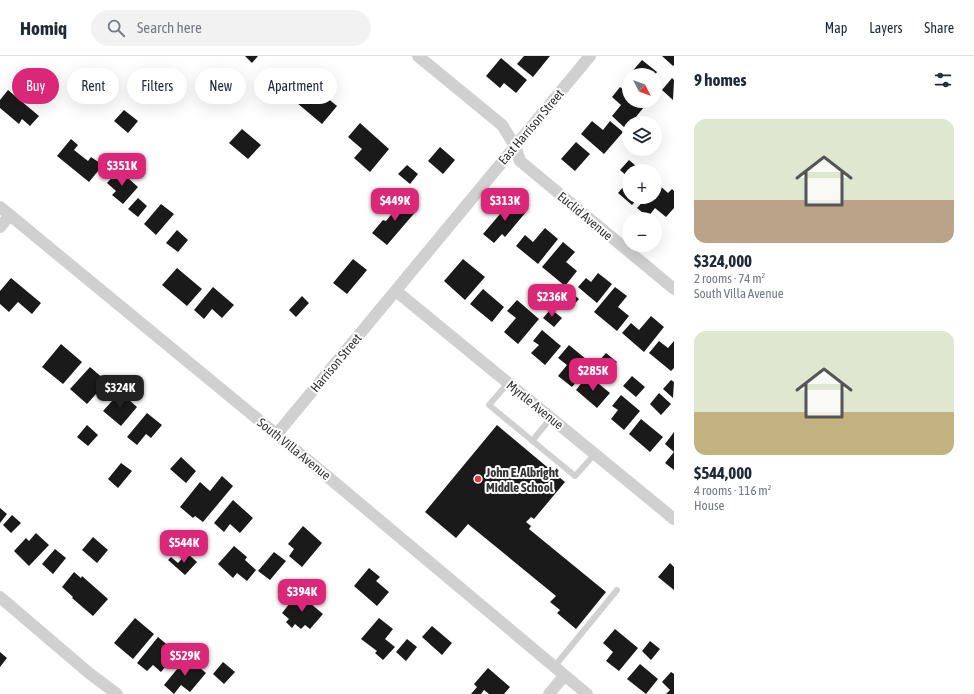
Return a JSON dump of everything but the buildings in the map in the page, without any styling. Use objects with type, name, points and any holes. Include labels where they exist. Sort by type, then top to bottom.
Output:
[{"type":"street","name":"Euclid Avenue","points":[[418,56],[502,125],[515,146],[520,161],[674,289]]},
{"type":"street","name":"East Harrison Street","points":[[396,291],[590,56]]},
{"type":"street","name":"South Villa Avenue","points":[[0,207],[276,434],[587,694]]},
{"type":"street","points":[[0,227],[10,216]]},
{"type":"street","name":"Myrtle Avenue","points":[[396,291],[674,519]]},
{"type":"street","name":"Harrison Street","points":[[276,434],[396,291]]},
{"type":"street","points":[[0,597],[89,673],[117,694]]},
{"type":"street","points":[[550,694],[564,676]]},
{"type":"lane","points":[[508,383],[489,405],[532,441],[575,476],[595,454]]},
{"type":"lane","points":[[532,441],[551,418]]},
{"type":"lane","points":[[554,667],[617,590]]},
{"type":"place","name":"John E. Albright Middle School","points":[[478,479]]}]
